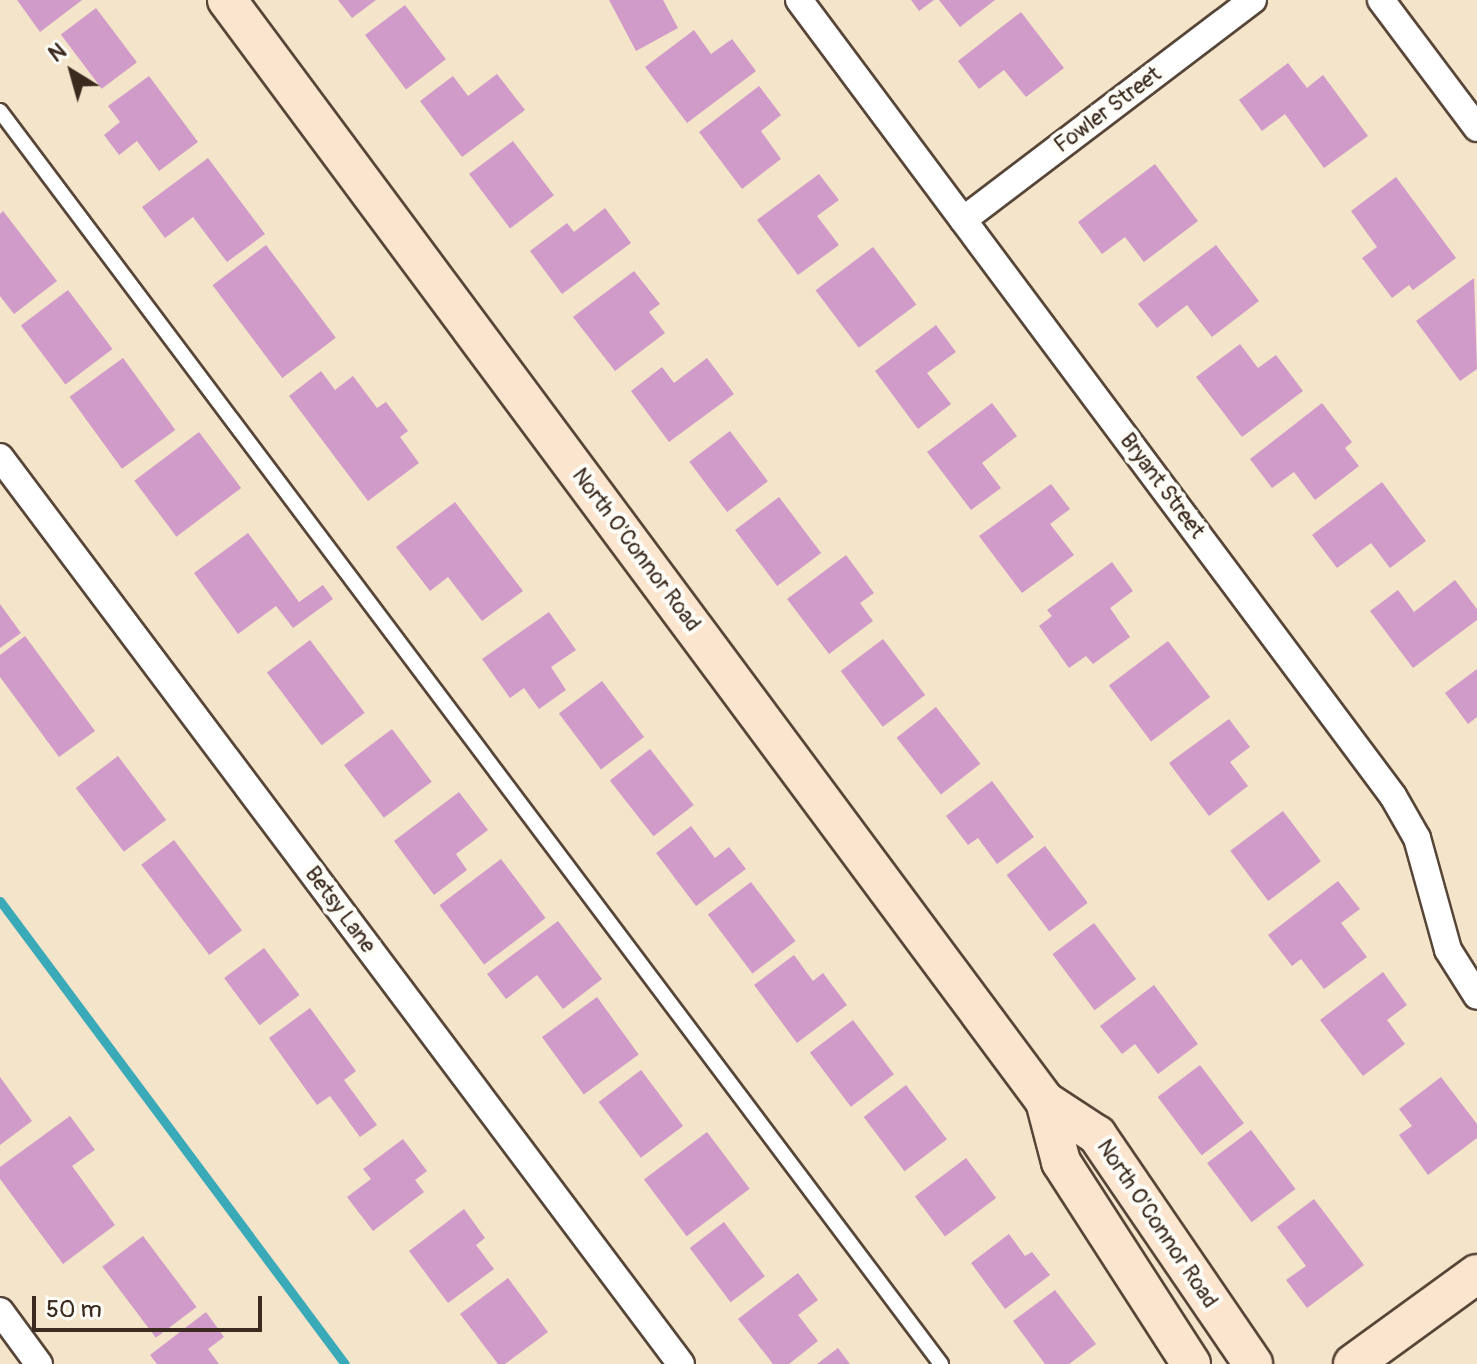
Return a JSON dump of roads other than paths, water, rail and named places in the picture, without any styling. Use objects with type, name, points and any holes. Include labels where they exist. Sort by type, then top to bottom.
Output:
[{"type":"main road","name":"North O'Connor Road","points":[[227,0],[1045,1101],[1097,1135],[1253,1364]]},
{"type":"main road","name":"North O'Connor Road","points":[[1045,1101],[1061,1162],[1191,1364]]},
{"type":"main road","points":[[1353,1364],[1385,1350],[1477,1274]]},
{"type":"street","name":"Bryant Street","points":[[799,0],[1393,796],[1417,838],[1448,950],[1477,996]]},
{"type":"street","name":"Fowler Street","points":[[963,220],[1253,0]]},
{"type":"street","points":[[1381,0],[1477,128]]},
{"type":"street","name":"Betsy Lane","points":[[0,457],[681,1364]]},
{"type":"street","points":[[0,1311],[39,1364]]},
{"type":"lane","points":[[0,111],[941,1364]]},
{"type":"waterway","points":[[0,901],[345,1364]]}]
